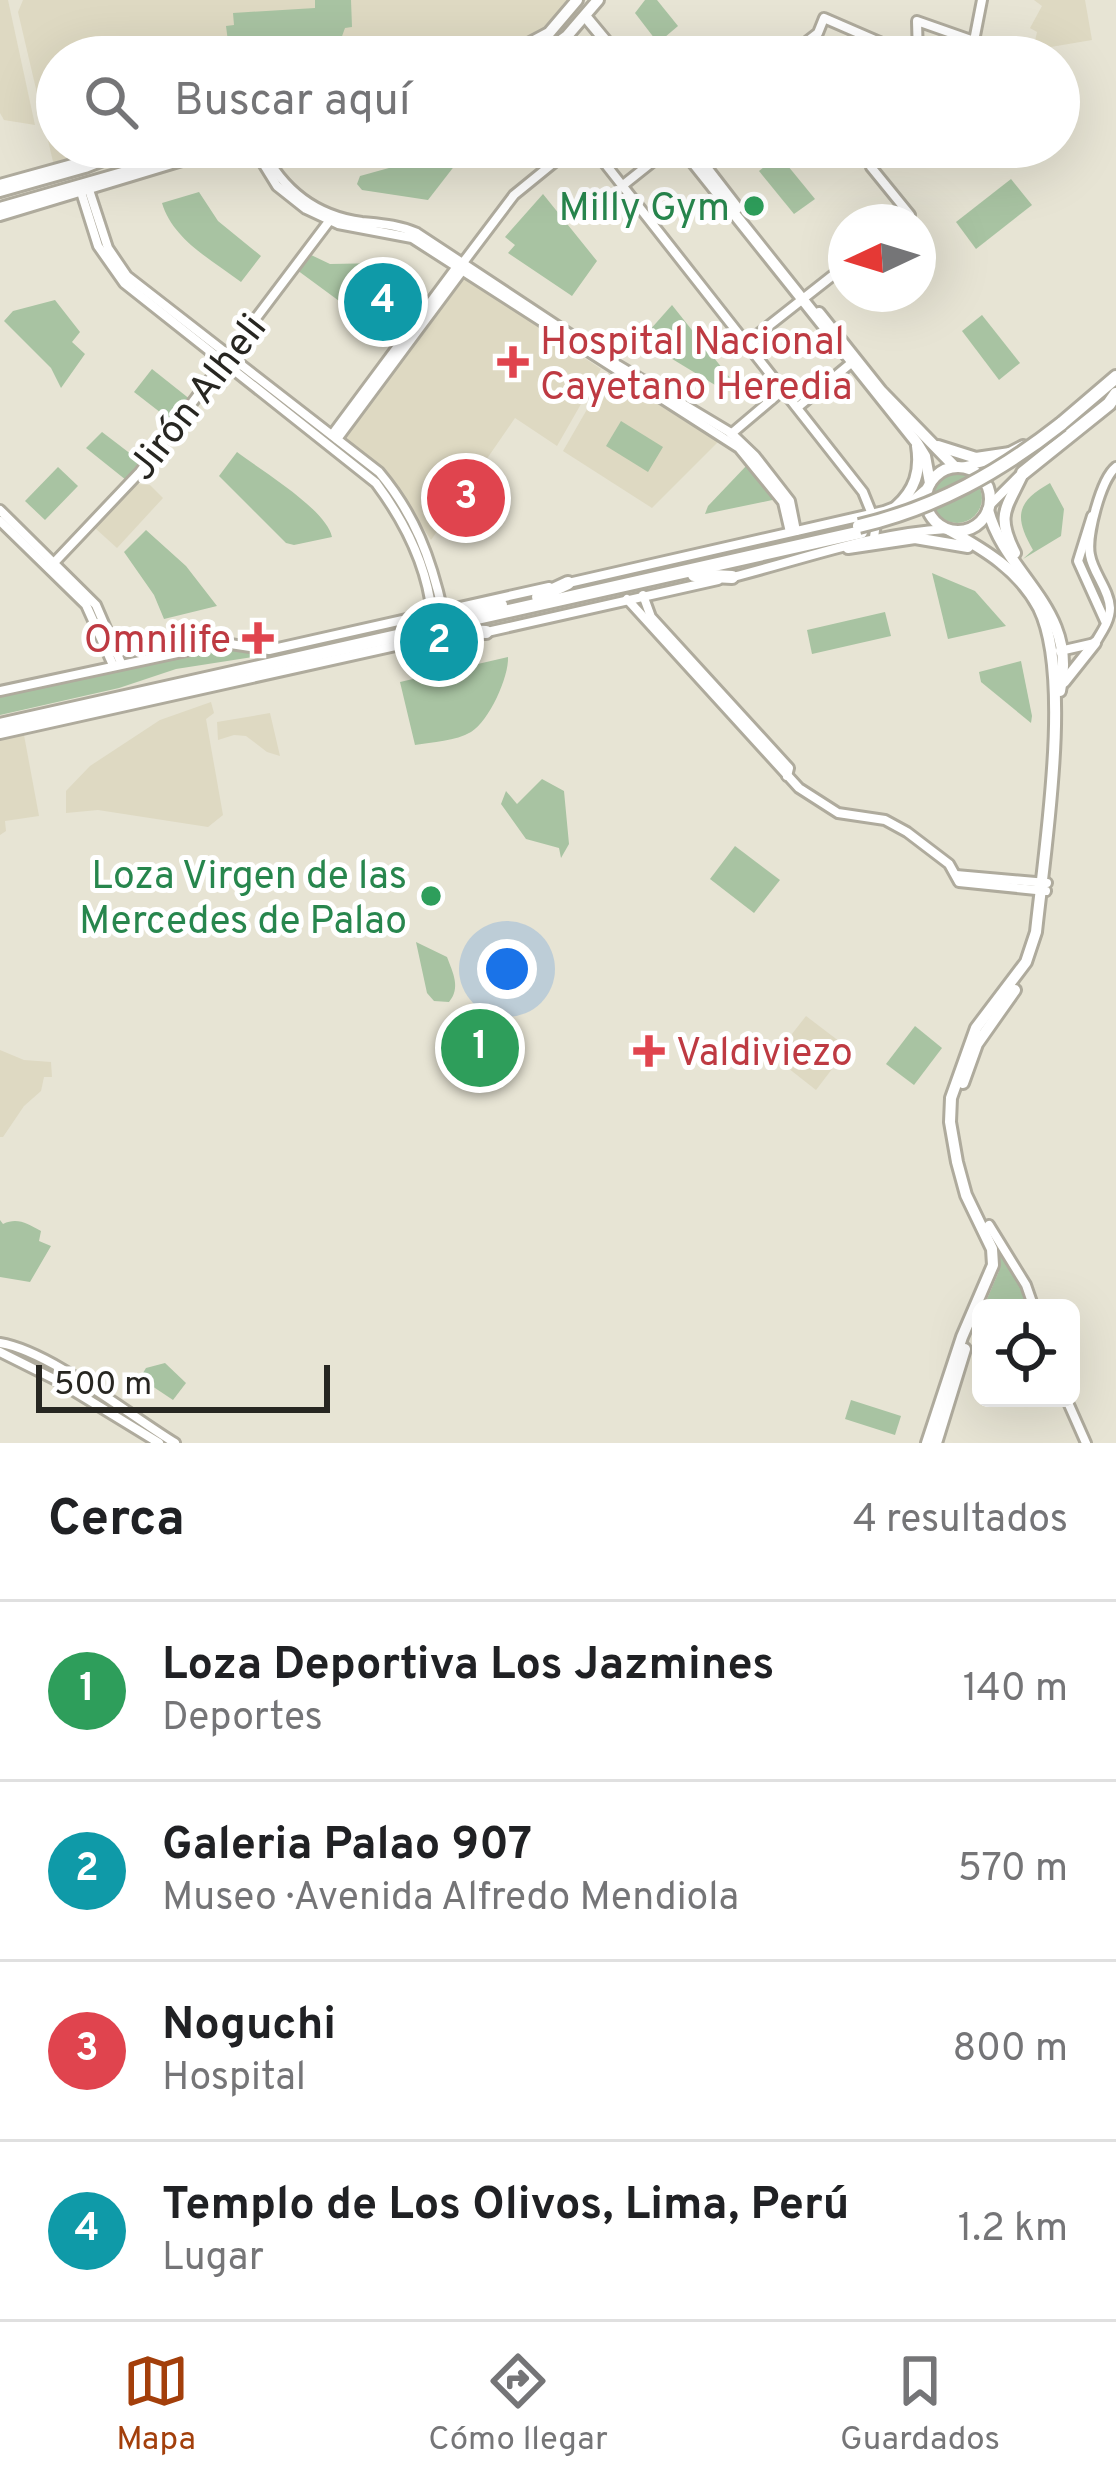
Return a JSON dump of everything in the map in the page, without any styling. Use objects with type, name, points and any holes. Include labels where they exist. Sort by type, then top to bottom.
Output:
[{"type":"highway","points":[[1100,385],[1116,375]]},
{"type":"highway","points":[[1062,428],[1116,375]]},
{"type":"highway","points":[[0,726],[623,592],[649,579],[865,532],[989,476],[1116,391]]},
{"type":"highway","points":[[1027,473],[1109,404],[1116,391]]},
{"type":"highway","points":[[0,726],[435,612],[516,602],[865,532]]},
{"type":"highway","points":[[668,575],[732,577]]},
{"type":"highway","points":[[643,595],[649,579]]},
{"type":"highway","points":[[538,597],[568,583]]},
{"type":"highway","points":[[486,601],[516,602]]},
{"type":"highway","points":[[412,634],[484,632]]},
{"type":"main road","points":[[564,36],[598,0]]},
{"type":"main road","points":[[544,36],[573,6],[598,36]]},
{"type":"main road","points":[[0,188],[81,168]]},
{"type":"main road","points":[[0,212],[144,168]]},
{"type":"main road","points":[[698,168],[916,436],[925,456],[931,517],[1006,560]]},
{"type":"main road","points":[[706,168],[850,364],[916,436],[959,467],[972,470],[987,485],[994,533],[1006,560],[1048,608],[1062,685],[1038,949],[977,1044],[955,1111],[963,1163],[988,1225],[998,1266],[985,1299]]},
{"type":"main road","points":[[916,436],[961,456],[1010,453]]},
{"type":"main road","points":[[896,507],[911,490],[918,472],[916,436]]},
{"type":"main road","points":[[929,485],[937,475],[959,467]]},
{"type":"main road","points":[[1006,560],[1006,502],[1027,473]]},
{"type":"main road","points":[[948,529],[975,526],[988,508]]},
{"type":"main road","points":[[848,548],[931,538],[1006,560]]},
{"type":"main road","points":[[1062,685],[1095,643]]},
{"type":"main road","points":[[927,1443],[962,1337],[993,1265],[992,1249],[956,1162],[951,1098],[976,1028],[1026,962],[1036,932],[1044,886],[1057,652]]},
{"type":"main road","points":[[936,1443],[972,1336]]},
{"type":"street","points":[[975,36],[982,0]]},
{"type":"street","points":[[814,36],[824,18],[866,36]]},
{"type":"street","points":[[917,36],[917,21],[962,36]]},
{"type":"street","points":[[0,212],[160,168]]},
{"type":"street","points":[[268,168],[277,186],[300,206],[331,219],[404,227],[729,436],[755,456],[790,501],[793,531]]},
{"type":"street","points":[[333,439],[508,202],[548,168]]},
{"type":"street","points":[[0,726],[484,632],[623,592],[643,595],[732,577],[848,548],[876,524],[851,476],[609,168]]},
{"type":"street","points":[[622,185],[644,168]]},
{"type":"street","points":[[872,168],[896,204]]},
{"type":"street","points":[[85,191],[98,246],[113,272],[380,472],[400,496],[428,549],[435,612]]},
{"type":"street","name":"Jirón Alheli","points":[[51,565],[140,472],[331,219]]},
{"type":"street","points":[[747,343],[828,279]]},
{"type":"street","points":[[798,407],[850,364]]},
{"type":"street","points":[[959,467],[1010,453],[1100,385]]},
{"type":"street","points":[[729,436],[783,389]]},
{"type":"street","points":[[988,508],[1027,473],[1014,467],[1010,453]]},
{"type":"street","points":[[1057,652],[1095,643],[1106,623],[1078,561],[1112,470]]},
{"type":"street","points":[[0,691],[224,643],[269,650],[870,514],[913,500],[929,485]]},
{"type":"street","points":[[0,510],[51,565]]},
{"type":"street","points":[[0,520],[96,605],[117,664]]},
{"type":"street","points":[[865,532],[948,529]]},
{"type":"street","points":[[623,592],[787,776],[818,802],[838,813],[885,820],[950,864],[958,878],[1044,886]]},
{"type":"street","points":[[643,595],[651,617],[789,768],[787,776]]},
{"type":"street","points":[[988,1225],[1031,1299]]},
{"type":"street","points":[[0,1342],[8,1351],[168,1442]]},
{"type":"street","points":[[1070,1407],[1086,1443]]},
{"type":"shaded area","points":[[0,0],[8,0],[35,125],[4,120],[0,113]]},
{"type":"shaded area","points":[[23,0],[571,0],[556,22],[536,36],[36,36],[36,89],[18,12]]},
{"type":"shaded area","points":[[1034,0],[1085,0],[1092,40],[1036,36],[1030,28],[1042,6]]},
{"type":"shaded area","points":[[465,278],[601,369],[557,446],[515,418],[431,540],[377,463],[345,438]]},
{"type":"shaded area","points":[[608,373],[718,442],[652,508],[563,451]]},
{"type":"shaded area","points":[[138,484],[150,485],[163,498],[117,548],[95,528]]},
{"type":"shaded area","points":[[211,702],[214,713],[206,719],[223,815],[208,827],[98,810],[66,813],[66,791],[90,766],[160,720]]},
{"type":"shaded area","points":[[270,713],[280,756],[246,736],[218,740],[217,722]]},
{"type":"shaded area","points":[[24,735],[39,816],[5,821],[6,831],[0,835],[0,740]]},
{"type":"shaded area","points":[[806,1016],[848,1048],[816,1090],[774,1057]]},
{"type":"shaded area","points":[[0,1050],[24,1060],[51,1062],[52,1077],[44,1077],[41,1091],[3,1137],[0,1137]]},
{"type":"green space","points":[[315,0],[351,0],[352,27],[345,28],[342,36],[227,36],[226,26],[234,25],[233,13],[315,8]]},
{"type":"green space","points":[[645,0],[657,0],[678,26],[666,36],[653,36],[635,13]]},
{"type":"green space","points":[[389,168],[453,168],[428,200],[362,190],[357,184],[360,176]]},
{"type":"green space","points":[[790,168],[815,199],[794,214],[759,171]]},
{"type":"green space","points":[[1011,179],[1032,205],[976,249],[956,222]]},
{"type":"green space","points":[[199,192],[218,221],[261,256],[241,282],[195,248],[167,216],[162,203]]},
{"type":"green space","points":[[543,194],[597,261],[572,296],[508,253],[515,245],[505,237]]},
{"type":"green space","points":[[309,254],[330,264],[384,263],[350,309],[297,270]]},
{"type":"green space","points":[[55,300],[80,332],[72,342],[85,354],[61,388],[51,368],[4,321],[13,311]]},
{"type":"green space","points":[[672,305],[734,385],[720,388],[641,340]]},
{"type":"green space","points":[[982,315],[1020,363],[999,380],[962,331]]},
{"type":"green space","points":[[152,369],[191,400],[174,423],[134,392]]},
{"type":"green space","points":[[621,421],[663,447],[648,472],[606,446]]},
{"type":"green space","points":[[102,432],[140,461],[126,480],[86,448]]},
{"type":"green space","points":[[237,452],[306,503],[332,537],[286,543],[219,476]]},
{"type":"green space","points":[[748,464],[777,499],[705,514],[708,506]]},
{"type":"green space","points":[[58,467],[78,486],[45,520],[25,501]]},
{"type":"green space","points":[[957,473],[975,480],[982,498],[975,516],[957,523],[939,516],[932,498],[939,480]]},
{"type":"green space","points":[[1050,483],[1064,509],[1061,536],[1023,559],[1033,550],[1023,528],[1022,511],[1030,497]]},
{"type":"green space","points":[[146,530],[186,566],[217,606],[164,619],[154,595],[124,552]]},
{"type":"green space","points":[[932,573],[975,591],[1006,626],[948,639]]},
{"type":"green space","points":[[885,612],[891,636],[812,654],[807,630]]},
{"type":"green space","points":[[220,645],[265,655],[176,669],[119,688],[0,715],[0,692]]},
{"type":"green space","points":[[508,657],[497,698],[478,726],[458,737],[415,745],[400,682]]},
{"type":"green space","points":[[1021,661],[1031,723],[981,682],[979,672]]},
{"type":"green space","points":[[542,779],[564,791],[569,844],[561,858],[559,848],[526,839],[501,804],[506,791],[517,804]]},
{"type":"green space","points":[[735,846],[780,880],[754,913],[710,879]]},
{"type":"green space","points":[[416,942],[447,957],[455,986],[449,1002],[434,1001],[427,993]]},
{"type":"green space","points":[[915,1026],[942,1048],[914,1085],[886,1064]]},
{"type":"green space","points":[[0,1220],[3,1224],[18,1221],[41,1231],[39,1241],[51,1246],[30,1282],[0,1277]]},
{"type":"green space","points":[[998,1245],[1029,1299],[987,1299],[999,1271]]},
{"type":"green space","points":[[165,1363],[186,1383],[173,1400],[140,1378],[146,1368]]},
{"type":"green space","points":[[851,1400],[901,1416],[895,1435],[845,1419]]},
{"type":"place","name":"Milly Gym","points":[[754,206]]},
{"type":"place","name":"Templo de Los Olivos, Lima, Perú","points":[[383,302]]},
{"type":"place","name":"Hospital Nacional Cayetano Heredia","points":[[513,362]]},
{"type":"place","name":"Noguchi","points":[[466,498]]},
{"type":"place","name":"Omnilife","points":[[258,638]]},
{"type":"place","name":"Galeria Palao 907","points":[[439,642]]},
{"type":"place","name":"Loza Virgen de las Mercedes de Palao","points":[[431,896]]},
{"type":"place","name":"Loza Deportiva Los Jazmines","points":[[480,1048]]},
{"type":"place","name":"Valdiviezo","points":[[649,1051]]}]
